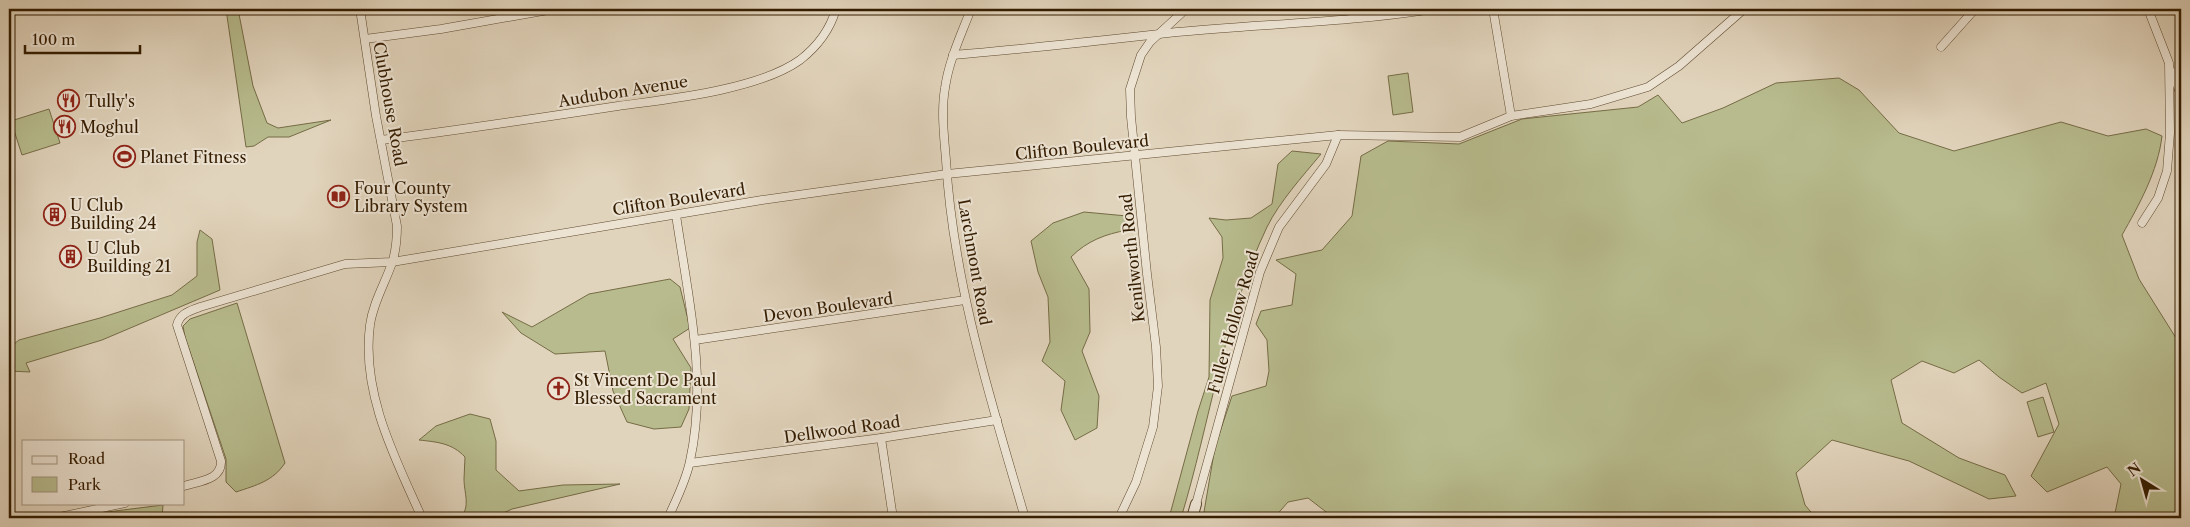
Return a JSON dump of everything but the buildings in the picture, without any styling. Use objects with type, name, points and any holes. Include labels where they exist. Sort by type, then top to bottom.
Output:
[{"type":"street","name":"Clubhouse Road","points":[[360,9],[397,226],[392,262],[373,310],[370,326],[370,368],[383,428],[422,518]]},
{"type":"street","points":[[365,39],[441,29],[554,9]]},
{"type":"street","name":"Audubon Avenue","points":[[382,140],[666,99],[759,80],[799,60],[816,46],[829,30],[836,9]]},
{"type":"street","name":"Larchmont Road","points":[[971,9],[948,69],[943,101],[947,174],[954,241],[965,300],[1025,518]]},
{"type":"street","name":"Kenilworth Road","points":[[1119,518],[1136,482],[1153,427],[1158,386],[1156,347],[1131,117],[1132,80],[1141,55],[1150,42],[1186,9]]},
{"type":"street","points":[[953,55],[1261,27],[1433,9]]},
{"type":"street","points":[[1493,9],[1511,116]]},
{"type":"street","name":"Clifton Boulevard","points":[[185,486],[213,477],[219,473],[221,461],[177,325],[183,314],[326,268],[356,262],[392,262],[628,221],[947,174],[1338,135],[1460,137],[1511,116],[1591,104],[1648,87],[1679,66],[1744,9]]},
{"type":"street","points":[[1941,47],[1975,9]]},
{"type":"street","points":[[2148,9],[2181,95]]},
{"type":"street","points":[[2142,223],[2158,198],[2167,171],[2170,133],[2169,63]]},
{"type":"street","name":"Fuller Hollow Road","points":[[1196,504],[1252,296],[1266,256],[1279,227],[1326,164],[1338,135]]},
{"type":"street","points":[[668,518],[690,463],[698,419],[695,340],[676,215]]},
{"type":"street","name":"Devon Boulevard","points":[[695,340],[965,300]]},
{"type":"street","name":"Dellwood Road","points":[[690,463],[881,438],[997,420]]},
{"type":"street","points":[[881,438],[893,518]]},
{"type":"street","points":[[54,518],[120,504]]},
{"type":"street","points":[[1192,518],[1196,504]]},
{"type":"green space","points":[[226,9],[238,9],[253,86],[267,123],[278,128],[331,120],[289,137],[268,137],[254,146],[246,147]]},
{"type":"green space","points":[[1408,73],[1413,112],[1393,115],[1388,76]]},
{"type":"green space","points":[[1839,78],[1859,90],[1899,133],[1954,151],[2061,122],[2108,136],[2146,129],[2162,136],[2152,175],[2122,235],[2139,279],[2181,346],[2181,518],[2114,518],[2121,484],[2107,467],[2047,492],[2031,476],[2059,424],[2046,383],[2022,393],[1979,360],[1954,373],[1922,361],[1891,380],[1902,423],[1959,458],[2005,475],[2016,496],[1989,499],[1909,461],[1832,440],[1796,473],[1805,505],[1816,518],[1334,518],[1308,498],[1288,502],[1274,518],[1203,518],[1215,447],[1232,396],[1266,386],[1269,371],[1267,340],[1256,324],[1261,311],[1292,305],[1296,274],[1276,260],[1322,250],[1352,216],[1361,156],[1388,141],[1459,144],[1522,119],[1638,107],[1658,95],[1682,123],[1723,108],[1776,83]]},
{"type":"green space","points":[[49,109],[60,143],[22,155],[11,121]]},
{"type":"green space","points":[[1292,151],[1321,154],[1278,208],[1267,227],[1252,261],[1229,334],[1181,518],[1169,518],[1209,377],[1210,300],[1223,258],[1222,237],[1209,218],[1226,220],[1251,218],[1272,204],[1278,164]]},
{"type":"green space","points":[[1084,212],[1127,216],[1128,230],[1097,239],[1071,257],[1089,289],[1090,332],[1082,351],[1099,396],[1097,428],[1075,440],[1061,410],[1065,381],[1042,361],[1050,342],[1048,297],[1038,272],[1031,241],[1053,223]]},
{"type":"green space","points":[[200,230],[212,239],[220,290],[102,340],[26,363],[30,372],[9,371],[9,348],[19,340],[100,318],[172,295],[197,276],[197,242]]},
{"type":"green space","points":[[670,279],[680,287],[690,328],[673,339],[691,368],[689,409],[681,427],[654,429],[627,422],[613,391],[605,351],[555,354],[521,333],[502,312],[532,327],[589,294]]},
{"type":"green space","points":[[237,303],[285,463],[270,478],[236,492],[226,482],[226,459],[183,326],[190,319]]},
{"type":"green space","points":[[2043,397],[2054,432],[2038,437],[2027,402]]},
{"type":"green space","points":[[470,414],[490,419],[496,441],[496,470],[519,491],[563,485],[620,484],[512,509],[493,518],[460,518],[466,505],[465,457],[449,446],[419,440],[436,426]]},
{"type":"green space","points":[[163,505],[162,518],[82,518],[99,513]]},
{"type":"place","name":"Tully's","points":[[69,101]]},
{"type":"place","name":"Moghul","points":[[64,127]]},
{"type":"place","name":"Planet Fitness","points":[[124,157]]},
{"type":"place","name":"Four County Library System","points":[[338,197]]},
{"type":"place","name":"U Club Building 24","points":[[54,214]]},
{"type":"place","name":"U Club Building 21","points":[[71,257]]},
{"type":"place","name":"St Vincent De Paul Blessed Sacrament","points":[[558,389]]}]
